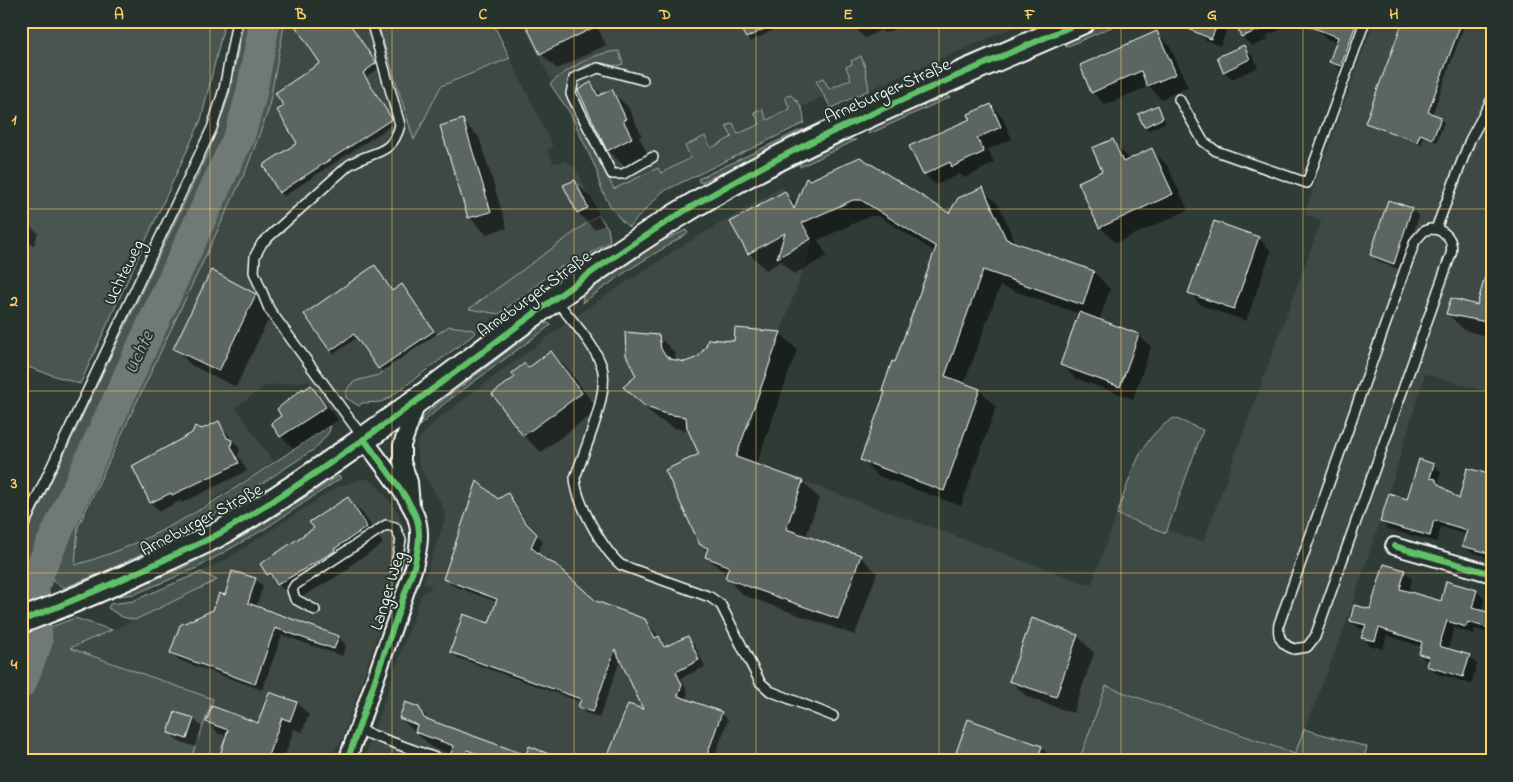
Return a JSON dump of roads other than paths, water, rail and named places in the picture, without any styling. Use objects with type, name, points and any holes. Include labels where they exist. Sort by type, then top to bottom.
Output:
[{"type":"main road","name":"Arneburger Straße","points":[[21,621],[55,608],[225,531],[271,503],[364,439],[554,298],[674,217],[726,187],[828,135],[1083,21]]},
{"type":"street","name":"Langer Weg","points":[[410,506],[409,482],[402,462],[402,446],[419,399]]},
{"type":"street","name":"Langer Weg","points":[[347,761],[414,567],[418,547],[418,524],[410,506],[364,439]]},
{"type":"street","points":[[1394,546],[1492,574]]},
{"type":"lane","name":"Uchteweg","points":[[21,531],[212,128],[224,89],[237,21]]},
{"type":"lane","points":[[364,439],[269,309],[254,272],[255,256],[262,243],[349,165],[362,157],[388,149],[397,138],[400,125],[371,21]]},
{"type":"lane","points":[[1179,100],[1198,134],[1216,151],[1307,183],[1365,21]]},
{"type":"lane","points":[[642,80],[598,68],[574,78],[571,94],[612,174],[623,174],[652,157]]},
{"type":"lane","points":[[1436,229],[1470,140],[1492,100]]},
{"type":"lane","points":[[1436,229],[1443,231],[1451,241],[1451,254],[1315,637],[1307,647],[1294,649],[1282,643],[1279,637],[1279,624],[1415,242],[1424,231],[1436,229]]},
{"type":"lane","points":[[554,298],[590,345],[602,367],[604,390],[575,478],[576,492],[610,556],[621,565],[710,597],[720,605],[760,682],[770,691],[833,716]]},
{"type":"lane","points":[[315,610],[295,599],[292,590],[295,585],[386,525],[395,528],[401,540],[395,569]]},
{"type":"lane","points":[[358,730],[444,761]]},
{"type":"waterway","name":"Uchte","points":[[21,683],[37,642],[34,587],[40,569],[240,134],[251,95],[265,21]]}]
